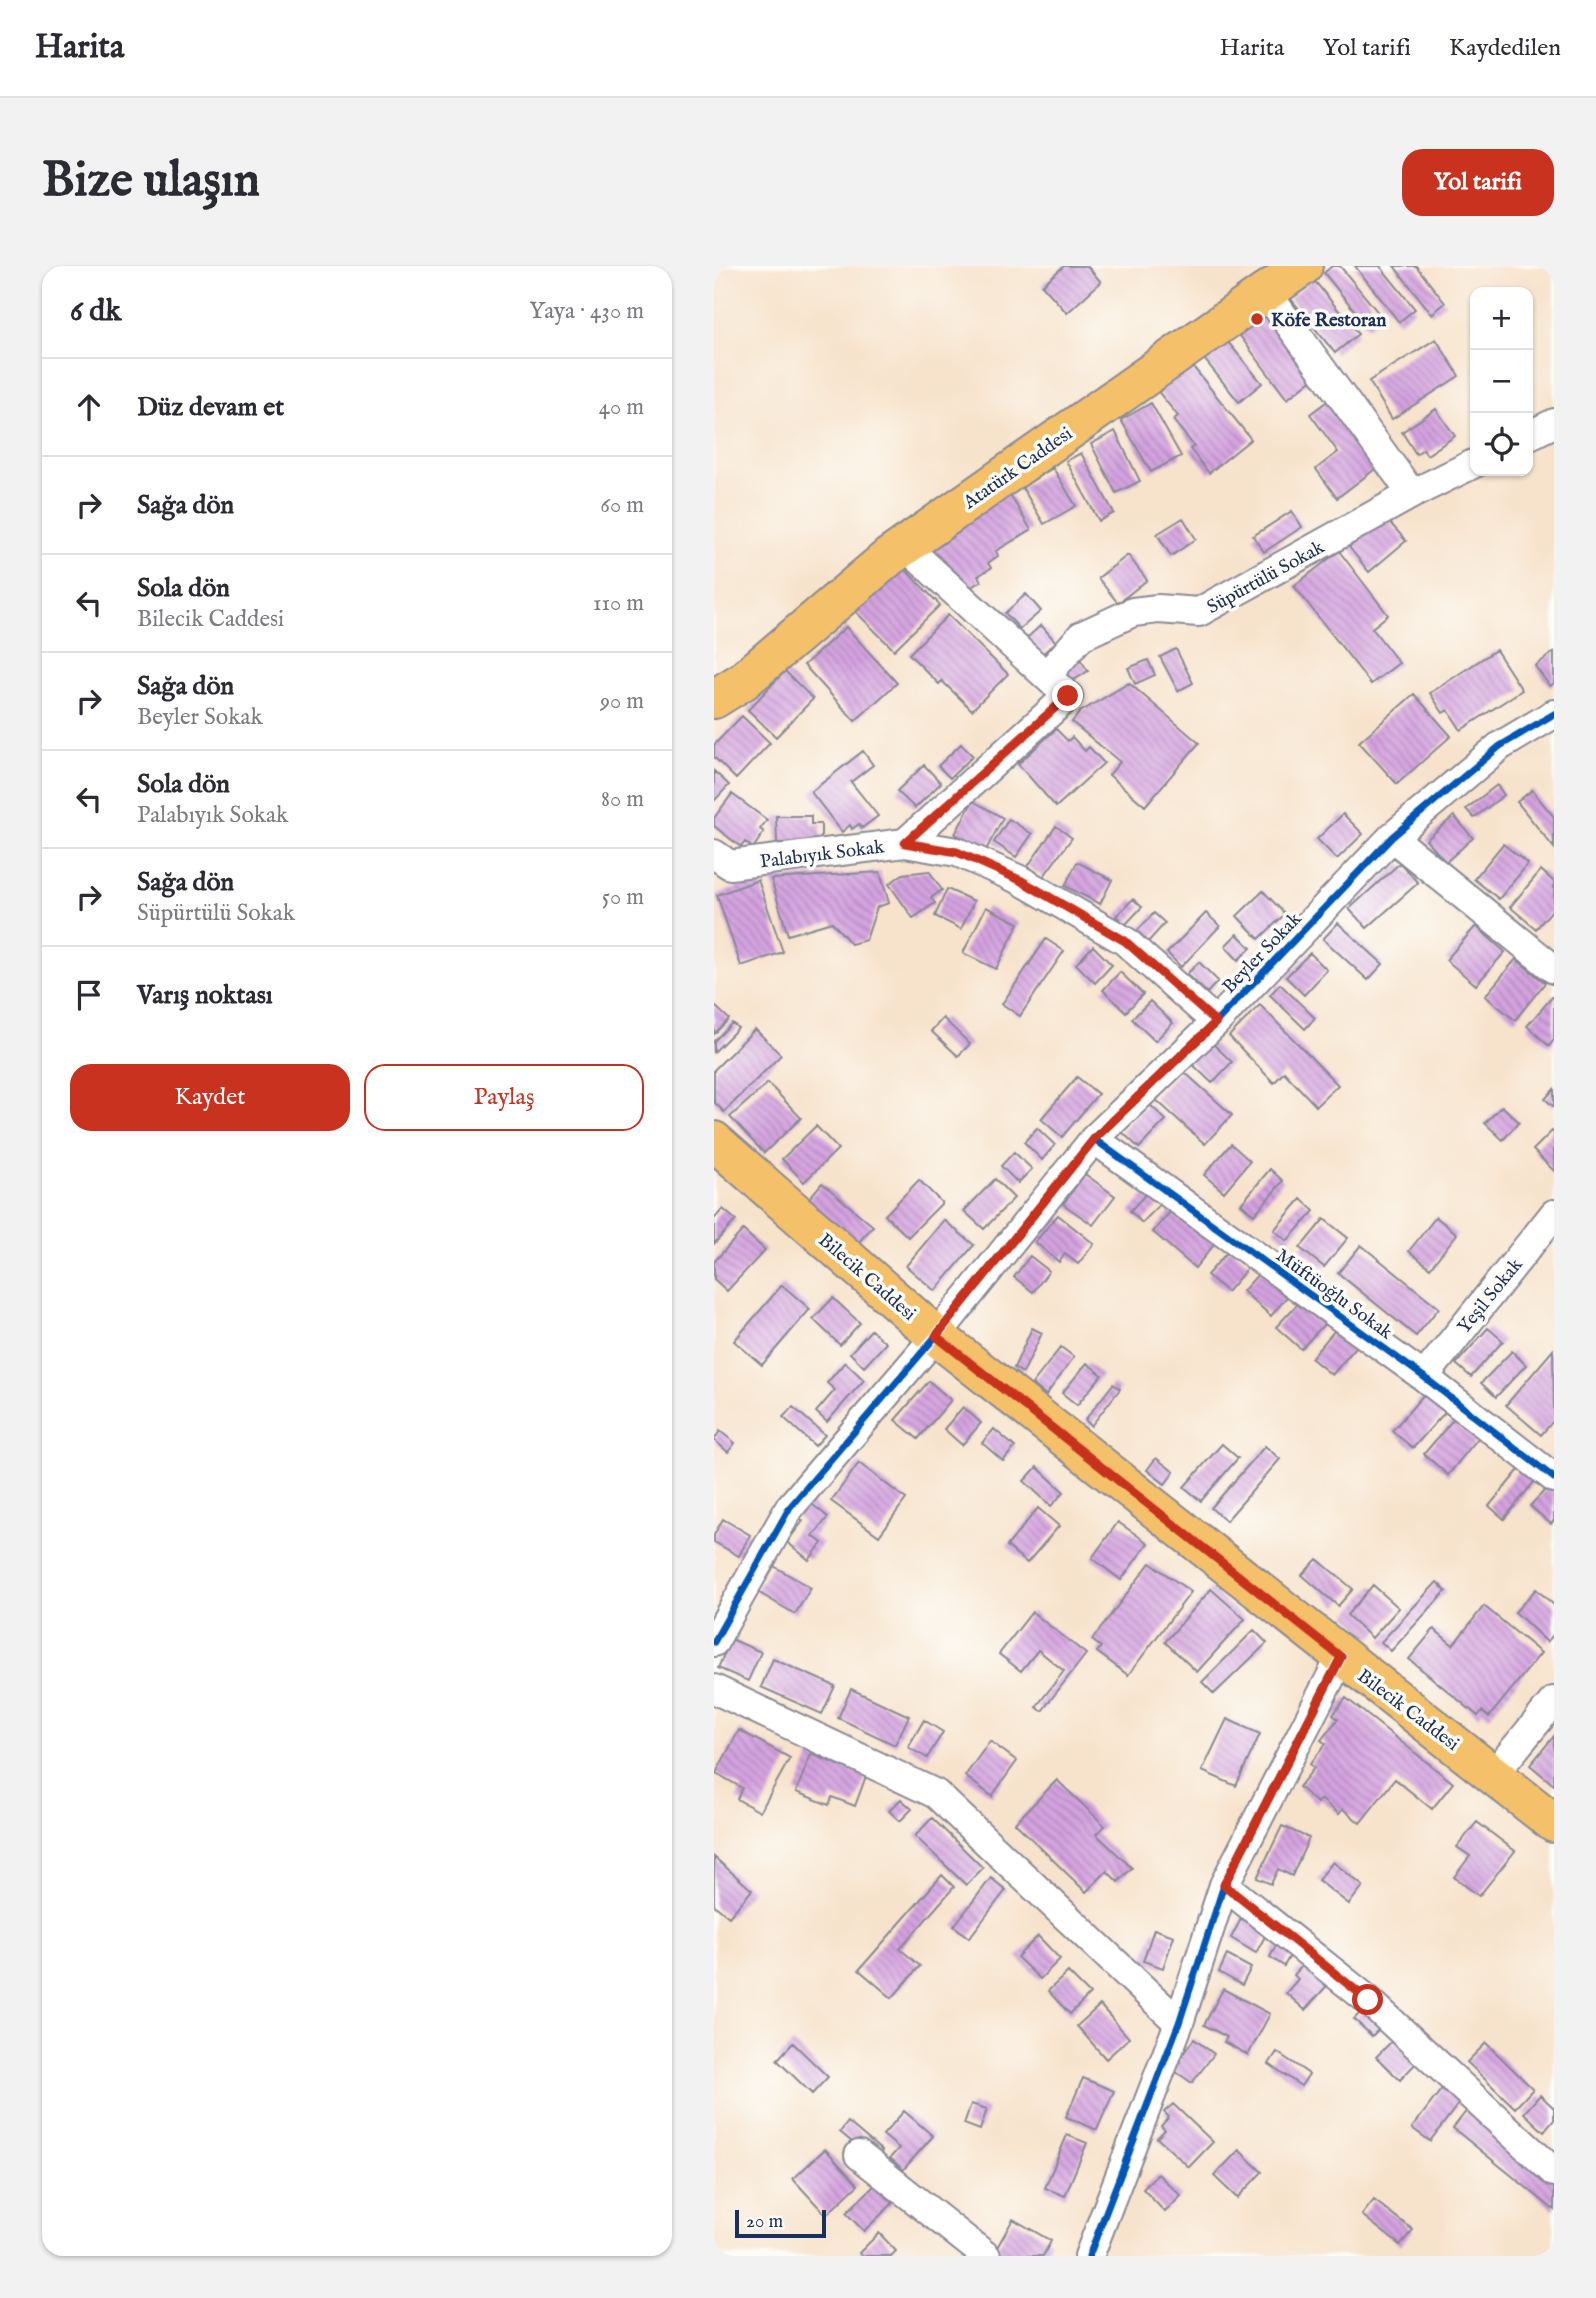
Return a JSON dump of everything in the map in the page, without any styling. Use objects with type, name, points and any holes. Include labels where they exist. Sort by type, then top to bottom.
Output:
[{"type":"main road","name":"Atatürk Caddesi","points":[[714,719],[728,690],[905,546],[1303,266]]},
{"type":"main road","name":"Bilecik Caddesi","points":[[714,1141],[936,1336],[1554,1823]]},
{"type":"street","points":[[1266,292],[1412,494]]},
{"type":"street","points":[[1533,434],[1554,423]]},
{"type":"street","name":"Süpürtülü Sokak","points":[[1046,676],[1081,636],[1133,612],[1158,609],[1199,612],[1412,494],[1470,465]]},
{"type":"street","points":[[905,546],[1068,696],[905,843]]},
{"type":"street","name":"Beyler Sokak","points":[[714,1642],[790,1507],[936,1336],[1094,1139],[1216,1022],[1392,836],[1500,746],[1554,714]]},
{"type":"street","points":[[1392,836],[1554,969]]},
{"type":"street","name":"Palabıyık Sokak","points":[[714,854],[730,865],[905,843],[957,852],[1020,880],[1125,941],[1216,1022]]},
{"type":"street","name":"Müftüoğlu Sokak","points":[[1094,1139],[1424,1377],[1554,1478]]},
{"type":"street","name":"Yeşil Sokak","points":[[1424,1377],[1554,1214]]},
{"type":"street","points":[[1089,2256],[1179,2023],[1224,1885],[1341,1657]]},
{"type":"street","points":[[714,1689],[936,1794],[1179,2023]]},
{"type":"street","points":[[1494,1774],[1554,1701]]},
{"type":"street","points":[[1224,1885],[1368,2000],[1554,2172]]},
{"type":"street","points":[[859,2155],[985,2256]]},
{"type":"building","points":[[1064,266],[1087,266],[1101,282],[1067,313],[1042,285]]},
{"type":"building","points":[[1332,266],[1340,266],[1381,316],[1368,327],[1324,273]]},
{"type":"building","points":[[1355,266],[1380,266],[1415,309],[1399,322]]},
{"type":"building","points":[[1394,266],[1416,266],[1445,303],[1432,314]]},
{"type":"building","points":[[1313,279],[1358,334],[1335,353],[1290,298]]},
{"type":"building","points":[[1262,309],[1314,378],[1287,399],[1235,329]]},
{"type":"building","points":[[1223,336],[1262,383],[1239,402],[1200,354]]},
{"type":"building","points":[[1436,339],[1459,376],[1392,419],[1369,381]]},
{"type":"building","points":[[1190,363],[1251,439],[1209,473],[1190,449],[1194,446],[1173,420],[1178,416],[1156,389]]},
{"type":"building","points":[[1329,400],[1379,466],[1337,498],[1316,469],[1338,452],[1310,414]]},
{"type":"building","points":[[1151,403],[1181,456],[1151,472],[1121,420]]},
{"type":"building","points":[[1436,409],[1455,436],[1427,455],[1423,449],[1416,454],[1402,432]]},
{"type":"building","points":[[1115,431],[1140,481],[1116,493],[1091,444]]},
{"type":"building","points":[[1081,453],[1114,513],[1099,521],[1066,461]]},
{"type":"building","points":[[1053,468],[1076,506],[1044,524],[1022,487]]},
{"type":"building","points":[[1009,493],[1031,530],[996,551],[998,556],[988,563],[991,568],[978,576],[981,581],[968,589],[962,578],[957,581],[943,572],[925,543]]},
{"type":"building","points":[[1292,511],[1302,527],[1264,552],[1253,536]]},
{"type":"building","points":[[1385,517],[1406,541],[1369,572],[1349,547]]},
{"type":"building","points":[[1183,518],[1196,539],[1171,556],[1157,534]]},
{"type":"building","points":[[1339,551],[1388,615],[1372,628],[1399,663],[1371,684],[1294,586]]},
{"type":"building","points":[[1128,555],[1147,580],[1118,603],[1098,578]]},
{"type":"building","points":[[902,566],[940,605],[894,650],[856,612]]},
{"type":"building","points":[[1026,594],[1041,611],[1020,629],[1005,613]]},
{"type":"building","points":[[948,615],[1008,674],[972,710],[942,681],[939,684],[909,654]]},
{"type":"building","points":[[1041,625],[1056,642],[1041,655],[1027,638]]},
{"type":"building","points":[[846,627],[897,683],[855,721],[804,665]]},
{"type":"building","points":[[1176,649],[1193,683],[1178,691],[1160,657]]},
{"type":"building","points":[[1496,650],[1522,690],[1461,730],[1448,710],[1443,713],[1430,693]]},
{"type":"building","points":[[1554,652],[1554,683],[1550,686],[1535,666]]},
{"type":"building","points":[[1080,659],[1088,671],[1071,682],[1063,669]]},
{"type":"building","points":[[1148,660],[1155,675],[1135,684],[1128,668]]},
{"type":"building","points":[[785,671],[813,699],[776,737],[748,710]]},
{"type":"building","points":[[1129,683],[1199,743],[1145,806],[1109,775],[1120,762],[1072,722],[1080,712]]},
{"type":"building","points":[[1414,694],[1451,736],[1397,784],[1359,742]]},
{"type":"building","points":[[742,716],[770,743],[736,779],[714,757],[714,745]]},
{"type":"building","points":[[1056,729],[1068,741],[1072,737],[1085,751],[1089,747],[1104,763],[1056,807],[1018,764]]},
{"type":"building","points":[[961,744],[973,756],[950,778],[938,766]]},
{"type":"building","points":[[863,751],[873,765],[851,782],[878,816],[862,828],[859,824],[852,829],[850,825],[842,832],[811,792]]},
{"type":"building","points":[[924,765],[941,783],[915,808],[897,791]]},
{"type":"building","points":[[714,771],[729,785],[714,801]]},
{"type":"building","points":[[1497,785],[1504,795],[1474,818],[1466,809]]},
{"type":"building","points":[[1532,790],[1554,817],[1554,848],[1517,802]]},
{"type":"building","points":[[732,794],[767,820],[760,829],[764,832],[753,848],[745,842],[741,847],[714,826],[714,818]]},
{"type":"building","points":[[973,801],[1003,818],[986,850],[955,834]]},
{"type":"building","points":[[1343,814],[1363,834],[1337,859],[1317,839]]},
{"type":"building","points":[[776,816],[811,816],[811,824],[821,824],[821,842],[777,843]]},
{"type":"building","points":[[1454,816],[1473,838],[1446,862],[1426,840]]},
{"type":"building","points":[[1009,819],[1032,834],[1016,857],[994,842]]},
{"type":"building","points":[[1056,826],[1072,838],[1043,877],[1028,866]]},
{"type":"building","points":[[1503,844],[1528,864],[1499,899],[1474,879]]},
{"type":"building","points":[[1077,862],[1112,880],[1100,904],[1065,886]]},
{"type":"building","points":[[1400,863],[1418,883],[1367,928],[1349,909]]},
{"type":"building","points":[[1541,870],[1554,882],[1554,908],[1536,929],[1510,907]]},
{"type":"building","points":[[929,871],[942,890],[931,898],[935,903],[913,918],[889,884],[903,874]]},
{"type":"building","points":[[880,872],[889,903],[877,907],[866,940],[851,944],[832,922],[788,935],[771,879]]},
{"type":"building","points":[[758,880],[783,952],[741,966],[717,895]]},
{"type":"building","points":[[947,889],[974,901],[961,929],[935,916]]},
{"type":"building","points":[[1263,891],[1285,914],[1259,939],[1237,916]]},
{"type":"building","points":[[1133,899],[1142,907],[1125,925],[1116,916]]},
{"type":"building","points":[[986,907],[1019,923],[996,969],[963,953]]},
{"type":"building","points":[[1154,913],[1165,923],[1148,942],[1137,931]]},
{"type":"building","points":[[1206,913],[1220,926],[1181,967],[1167,953]]},
{"type":"building","points":[[1338,923],[1383,964],[1368,980],[1323,939]]},
{"type":"building","points":[[1476,926],[1505,952],[1476,985],[1446,960]]},
{"type":"building","points":[[1237,934],[1251,948],[1238,960],[1225,946]]},
{"type":"building","points":[[1046,939],[1064,951],[1020,1016],[1002,1004]]},
{"type":"building","points":[[1093,946],[1112,965],[1095,983],[1076,964]]},
{"type":"building","points":[[1310,953],[1327,970],[1304,995],[1286,977]]},
{"type":"building","points":[[1516,959],[1545,983],[1515,1020],[1485,996]]},
{"type":"building","points":[[1199,962],[1218,981],[1207,993],[1187,974]]},
{"type":"building","points":[[1120,972],[1143,994],[1126,1012],[1103,990]]},
{"type":"building","points":[[1280,984],[1315,1018],[1305,1029],[1270,995]]},
{"type":"building","points":[[1554,995],[1554,1040],[1549,1046],[1527,1026]]},
{"type":"building","points":[[1150,1001],[1173,1023],[1155,1041],[1132,1019]]},
{"type":"building","points":[[714,1005],[729,1019],[714,1034]]},
{"type":"building","points":[[1260,1005],[1338,1085],[1316,1106],[1284,1072],[1274,1083],[1229,1036]]},
{"type":"building","points":[[943,1018],[970,1044],[958,1056],[931,1031]]},
{"type":"building","points":[[732,1023],[738,1028],[714,1052],[714,1041]]},
{"type":"building","points":[[755,1029],[781,1055],[724,1112],[714,1102],[714,1070]]},
{"type":"building","points":[[1209,1040],[1232,1062],[1212,1083],[1189,1061]]},
{"type":"building","points":[[1181,1069],[1232,1115],[1205,1144],[1154,1098]]},
{"type":"building","points":[[1077,1077],[1098,1094],[1062,1137],[1041,1119]]},
{"type":"building","points":[[768,1083],[801,1118],[764,1153],[730,1117]]},
{"type":"building","points":[[1554,1089],[1554,1107],[1545,1099]]},
{"type":"building","points":[[1148,1103],[1166,1120],[1139,1148],[1121,1131]]},
{"type":"building","points":[[1502,1106],[1519,1122],[1503,1140],[1485,1123]]},
{"type":"building","points":[[816,1126],[838,1149],[804,1182],[782,1159]]},
{"type":"building","points":[[1037,1128],[1055,1145],[1042,1160],[1024,1142]]},
{"type":"building","points":[[1552,1131],[1554,1133],[1554,1171],[1533,1150]]},
{"type":"building","points":[[1231,1144],[1250,1161],[1224,1192],[1204,1175]]},
{"type":"building","points":[[1014,1152],[1032,1169],[1018,1183],[1001,1166]]},
{"type":"building","points":[[1270,1169],[1283,1181],[1254,1215],[1241,1204]]},
{"type":"building","points":[[1085,1174],[1115,1196],[1093,1225],[1063,1204]]},
{"type":"building","points":[[995,1179],[1014,1198],[984,1229],[964,1211]]},
{"type":"building","points":[[919,1180],[942,1203],[908,1237],[885,1215]]},
{"type":"building","points":[[822,1183],[873,1226],[851,1251],[800,1209]]},
{"type":"building","points":[[1154,1185],[1167,1197],[1142,1223],[1130,1211]]},
{"type":"building","points":[[1301,1199],[1314,1211],[1287,1241],[1274,1230]]},
{"type":"building","points":[[1175,1206],[1217,1241],[1195,1268],[1153,1232]]},
{"type":"building","points":[[723,1209],[736,1220],[714,1244],[714,1219]]},
{"type":"building","points":[[1058,1215],[1094,1244],[1078,1264],[1065,1254],[1059,1262],[1035,1242]]},
{"type":"building","points":[[1436,1217],[1457,1234],[1430,1268],[1409,1251]]},
{"type":"building","points":[[1324,1219],[1348,1238],[1324,1267],[1300,1248]]},
{"type":"building","points":[[944,1220],[974,1245],[935,1291],[906,1266]]},
{"type":"building","points":[[743,1230],[765,1250],[727,1291],[714,1279],[714,1262]]},
{"type":"building","points":[[1361,1245],[1439,1308],[1416,1336],[1338,1273]]},
{"type":"building","points":[[1231,1248],[1250,1265],[1227,1292],[1207,1275]]},
{"type":"building","points":[[1030,1256],[1049,1271],[1033,1292],[1014,1277]]},
{"type":"building","points":[[1263,1269],[1291,1292],[1271,1316],[1243,1291]]},
{"type":"building","points":[[782,1285],[810,1309],[762,1365],[734,1341]]},
{"type":"building","points":[[1304,1297],[1329,1319],[1301,1349],[1276,1327]]},
{"type":"building","points":[[833,1298],[860,1323],[840,1345],[813,1319]]},
{"type":"building","points":[[1341,1323],[1361,1341],[1332,1375],[1311,1358]]},
{"type":"building","points":[[1032,1328],[1042,1333],[1023,1373],[1014,1368]]},
{"type":"building","points":[[1488,1328],[1503,1341],[1471,1377],[1456,1364]]},
{"type":"building","points":[[871,1330],[886,1343],[864,1367],[850,1353]]},
{"type":"building","points":[[1061,1347],[1074,1357],[1046,1395],[1032,1384]]},
{"type":"building","points":[[1553,1350],[1554,1420],[1541,1435],[1506,1405]]},
{"type":"building","points":[[1512,1351],[1526,1365],[1496,1397],[1481,1383]]},
{"type":"building","points":[[845,1362],[864,1380],[827,1422],[816,1412],[835,1390],[827,1383]]},
{"type":"building","points":[[1087,1363],[1102,1375],[1077,1405],[1062,1393]]},
{"type":"building","points":[[929,1381],[951,1400],[918,1439],[895,1420]]},
{"type":"building","points":[[1113,1384],[1120,1389],[1091,1426],[1085,1420]]},
{"type":"building","points":[[1425,1393],[1446,1411],[1413,1448],[1392,1431]]},
{"type":"building","points":[[793,1407],[825,1435],[815,1446],[783,1417]]},
{"type":"building","points":[[963,1407],[981,1423],[962,1445],[944,1429]]},
{"type":"building","points":[[1455,1417],[1479,1437],[1448,1475],[1424,1454]]},
{"type":"building","points":[[994,1429],[1015,1447],[1003,1461],[982,1443]]},
{"type":"building","points":[[720,1431],[735,1443],[728,1452],[714,1440]]},
{"type":"building","points":[[1222,1444],[1238,1458],[1201,1501],[1184,1487]]},
{"type":"building","points":[[1265,1446],[1280,1459],[1226,1521],[1211,1508]]},
{"type":"building","points":[[1156,1458],[1174,1472],[1165,1484],[1147,1470]]},
{"type":"building","points":[[859,1463],[906,1499],[879,1536],[831,1501]]},
{"type":"building","points":[[1523,1465],[1538,1477],[1504,1519],[1489,1506]]},
{"type":"building","points":[[1037,1467],[1064,1492],[1051,1506],[1024,1481]]},
{"type":"building","points":[[1547,1488],[1554,1494],[1554,1520],[1551,1524],[1530,1506]]},
{"type":"building","points":[[808,1501],[828,1517],[813,1536],[822,1543],[809,1560],[787,1542],[803,1521],[796,1516]]},
{"type":"building","points":[[1038,1508],[1059,1526],[1027,1563],[1007,1546]]},
{"type":"building","points":[[723,1519],[750,1535],[739,1556],[714,1542],[714,1535]]},
{"type":"building","points":[[1118,1522],[1148,1543],[1121,1580],[1092,1558]]},
{"type":"building","points":[[1317,1559],[1353,1589],[1338,1606],[1302,1575]]},
{"type":"building","points":[[1150,1563],[1191,1592],[1128,1675],[1097,1652],[1101,1647],[1092,1640]]},
{"type":"building","points":[[772,1565],[811,1588],[795,1614],[756,1591]]},
{"type":"building","points":[[1437,1582],[1446,1591],[1391,1651],[1381,1642]]},
{"type":"building","points":[[1373,1585],[1399,1608],[1372,1638],[1347,1615]]},
{"type":"building","points":[[1211,1589],[1245,1619],[1197,1672],[1165,1642]]},
{"type":"building","points":[[1536,1589],[1554,1605],[1554,1634],[1547,1642],[1515,1612]]},
{"type":"building","points":[[1484,1606],[1541,1653],[1489,1717],[1482,1711],[1478,1716],[1409,1659],[1434,1629],[1453,1645]]},
{"type":"building","points":[[1032,1612],[1086,1654],[1042,1711],[1036,1707],[1064,1671],[1038,1650],[1021,1671],[999,1654]]},
{"type":"building","points":[[1254,1630],[1267,1643],[1214,1694],[1202,1682]]},
{"type":"building","points":[[731,1639],[761,1652],[748,1681],[718,1668]]},
{"type":"building","points":[[773,1659],[835,1686],[822,1714],[761,1687]]},
{"type":"building","points":[[851,1689],[909,1716],[895,1745],[838,1718]]},
{"type":"building","points":[[1346,1698],[1453,1783],[1432,1809],[1395,1779],[1360,1823],[1343,1809],[1339,1814],[1321,1799],[1317,1803],[1299,1787],[1314,1768],[1310,1764],[1326,1744],[1321,1740],[1338,1719],[1333,1715]]},
{"type":"building","points":[[1227,1719],[1260,1734],[1236,1786],[1202,1771]]},
{"type":"building","points":[[924,1720],[943,1732],[927,1758],[908,1747]]},
{"type":"building","points":[[739,1730],[790,1758],[760,1812],[737,1799],[742,1788],[716,1773]]},
{"type":"building","points":[[1554,1736],[1554,1785],[1530,1765]]},
{"type":"building","points":[[990,1741],[1017,1761],[992,1796],[965,1776]]},
{"type":"building","points":[[811,1754],[866,1776],[855,1806],[832,1797],[829,1805],[796,1792]]},
{"type":"building","points":[[1057,1780],[1105,1826],[1096,1834],[1132,1868],[1118,1882],[1107,1871],[1086,1892],[1015,1823]]},
{"type":"building","points":[[901,1799],[912,1809],[900,1821],[889,1811]]},
{"type":"building","points":[[932,1818],[983,1868],[966,1885],[915,1836]]},
{"type":"building","points":[[1477,1822],[1515,1851],[1479,1896],[1454,1877],[1470,1856],[1457,1847]]},
{"type":"building","points":[[1282,1826],[1309,1838],[1292,1876],[1278,1869],[1271,1884],[1257,1878]]},
{"type":"building","points":[[714,1857],[752,1890],[729,1917],[714,1905]]},
{"type":"building","points":[[1333,1862],[1363,1886],[1349,1904],[1318,1880]]},
{"type":"building","points":[[942,1875],[954,1887],[900,1949],[920,1966],[892,1998],[859,1970]]},
{"type":"building","points":[[991,1878],[1006,1890],[969,1938],[954,1926]]},
{"type":"building","points":[[1243,1915],[1269,1929],[1256,1953],[1231,1938]]},
{"type":"building","points":[[1154,1929],[1174,1936],[1163,1968],[1143,1961]]},
{"type":"building","points":[[1038,1936],[1060,1959],[1040,1979],[1017,1957]]},
{"type":"building","points":[[1280,1938],[1295,1947],[1284,1966],[1270,1957]]},
{"type":"building","points":[[1227,1955],[1251,1968],[1242,1985],[1219,1972]]},
{"type":"building","points":[[1308,1959],[1332,1980],[1305,2010],[1286,1993],[1298,1979],[1294,1975]]},
{"type":"building","points":[[1068,1972],[1090,1994],[1070,2014],[1048,1991]]},
{"type":"building","points":[[1223,1989],[1270,2014],[1248,2055],[1224,2042],[1227,2037],[1204,2025]]},
{"type":"building","points":[[1100,2005],[1129,2038],[1106,2059],[1077,2026]]},
{"type":"building","points":[[1366,2007],[1384,2024],[1372,2036],[1354,2019]]},
{"type":"building","points":[[1194,2039],[1214,2054],[1192,2083],[1172,2069]]},
{"type":"building","points":[[1393,2040],[1417,2062],[1400,2080],[1376,2057]]},
{"type":"building","points":[[793,2043],[828,2077],[812,2094],[777,2060]]},
{"type":"building","points":[[1486,2043],[1533,2089],[1515,2108],[1467,2062]]},
{"type":"building","points":[[1277,2052],[1309,2074],[1301,2086],[1269,2064]]},
{"type":"building","points":[[1083,2078],[1114,2091],[1097,2130],[1066,2117]]},
{"type":"building","points":[[1447,2082],[1465,2095],[1430,2141],[1412,2128]]},
{"type":"building","points":[[1540,2095],[1554,2108],[1554,2120],[1544,2132],[1524,2113]]},
{"type":"building","points":[[971,2104],[987,2109],[980,2130],[964,2124]]},
{"type":"building","points":[[1173,2104],[1213,2142],[1189,2167],[1157,2138],[1165,2130],[1161,2126],[1169,2117],[1164,2112]]},
{"type":"building","points":[[1468,2109],[1554,2179],[1554,2210],[1453,2128]]},
{"type":"building","points":[[904,2111],[933,2136],[903,2170],[890,2158],[899,2148],[883,2135]]},
{"type":"building","points":[[848,2122],[882,2151],[875,2161],[840,2132]]},
{"type":"building","points":[[1067,2135],[1087,2143],[1065,2196],[1045,2188]]},
{"type":"building","points":[[825,2149],[858,2185],[826,2215],[793,2179]]},
{"type":"building","points":[[1239,2150],[1262,2172],[1237,2198],[1214,2176]]},
{"type":"building","points":[[1158,2174],[1181,2196],[1165,2212],[1143,2189]]},
{"type":"building","points":[[875,2185],[893,2203],[864,2231],[846,2213]]},
{"type":"building","points":[[1374,2200],[1413,2230],[1400,2245],[1362,2215]]},
{"type":"building","points":[[1013,2219],[1051,2241],[1043,2256],[1004,2256],[995,2251]]},
{"type":"building","points":[[879,2233],[896,2251],[891,2256],[862,2256],[859,2253]]},
{"type":"cycle path","points":[[714,1642],[790,1507],[936,1336],[1094,1139],[1216,1022],[1392,837],[1500,746],[1554,714]]},
{"type":"cycle path","points":[[1094,1139],[1424,1377],[1554,1478]]},
{"type":"cycle path","points":[[1089,2256],[1179,2023],[1224,1885],[1341,1657]]},
{"type":"place","name":"Köfe Restoran","points":[[1257,319]]},
{"type":"route","points":[[1068,696],[905,843],[957,852],[1020,880],[1125,941],[1216,1022],[1094,1139],[936,1336],[1341,1657],[1224,1885],[1368,2000]]}]
